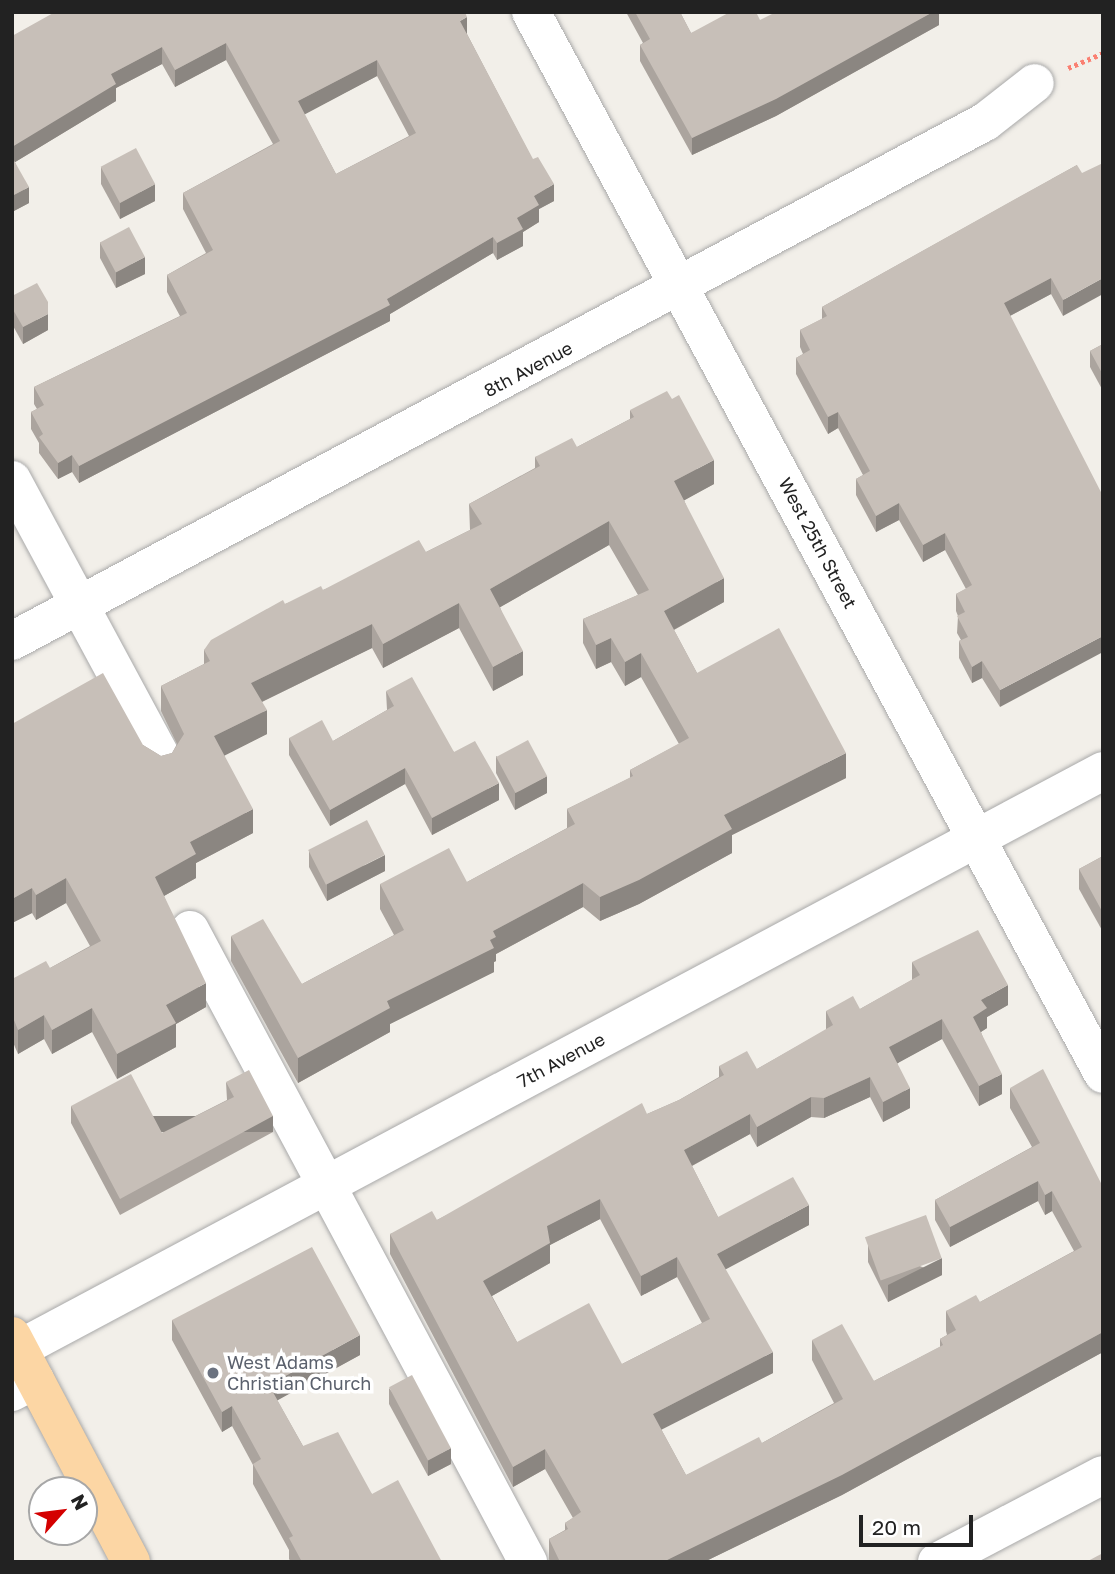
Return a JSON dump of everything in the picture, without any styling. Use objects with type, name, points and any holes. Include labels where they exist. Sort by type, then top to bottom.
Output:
[{"type":"main road","points":[[20,1364],[131,1562]]},
{"type":"street","name":"West 25th Street","points":[[531,12],[1103,1074]]},
{"type":"street","name":"8th Avenue","points":[[12,641],[680,288],[985,122],[1035,83]]},
{"type":"street","points":[[12,480],[162,758]]},
{"type":"street","name":"7th Avenue","points":[[20,1364],[326,1185],[1103,771]]},
{"type":"street","points":[[190,930],[528,1562]]},
{"type":"street","points":[[937,1562],[1103,1475]]},
{"type":"building","points":[[55,12],[465,12],[467,17],[460,21],[533,159],[538,157],[554,184],[534,196],[539,205],[517,218],[523,229],[497,243],[493,237],[387,299],[390,305],[79,466],[72,455],[58,463],[39,437],[43,434],[31,412],[44,405],[34,387],[187,313],[167,275],[213,250],[183,193],[280,141],[226,43],[175,70],[162,47],[111,74],[116,84],[12,147],[12,36]],"holes":[[[377,60],[416,133],[336,174],[298,101]]]},
{"type":"building","points":[[635,12],[680,12],[691,33],[730,12],[756,12],[760,20],[776,12],[933,12],[776,99],[692,138],[640,45],[650,39]]},
{"type":"building","points":[[136,148],[155,184],[120,203],[101,167]]},
{"type":"building","points":[[12,157],[29,187],[12,196]]},
{"type":"building","points":[[1103,163],[1103,278],[1063,300],[1051,278],[1004,303],[1103,496],[1103,636],[1000,690],[982,661],[972,667],[959,641],[968,637],[957,616],[965,612],[956,594],[972,585],[945,533],[923,545],[899,503],[876,516],[856,479],[870,471],[838,412],[828,417],[796,358],[810,350],[800,330],[827,316],[822,307],[1017,198],[1077,165],[1082,173]]},
{"type":"building","points":[[129,227],[145,257],[116,273],[100,242]]},
{"type":"building","points":[[37,283],[48,302],[48,314],[23,327],[12,308],[12,296]]},
{"type":"building","points":[[1103,344],[1103,375],[1090,351]]},
{"type":"building","points":[[667,391],[672,399],[679,395],[714,460],[674,481],[724,578],[664,611],[697,673],[779,628],[846,753],[724,815],[732,829],[639,880],[600,897],[583,883],[493,931],[496,937],[490,940],[494,948],[387,1001],[390,1008],[298,1058],[231,936],[263,919],[302,984],[404,930],[380,884],[449,848],[467,882],[575,824],[567,809],[633,776],[630,770],[689,738],[641,653],[625,662],[611,638],[596,645],[583,619],[649,590],[609,521],[490,589],[523,651],[493,667],[459,603],[383,644],[372,624],[251,683],[267,710],[214,736],[253,809],[190,842],[196,854],[155,877],[206,983],[166,1005],[176,1023],[117,1054],[92,1008],[52,1030],[44,1015],[18,1030],[12,1015],[12,979],[46,961],[50,968],[101,941],[66,878],[36,895],[32,888],[12,899],[12,724],[103,673],[143,745],[161,756],[172,753],[184,734],[161,686],[210,661],[204,650],[211,640],[283,600],[285,604],[321,586],[323,590],[419,540],[426,552],[482,524],[469,504],[540,466],[535,457],[572,438],[577,447],[634,417],[630,410]]},
{"type":"building","points":[[412,677],[454,752],[475,741],[499,783],[432,818],[405,768],[330,810],[289,738],[322,720],[333,741],[394,706],[386,691]]},
{"type":"building","points":[[528,740],[547,776],[515,793],[496,757]]},
{"type":"building","points":[[367,820],[385,855],[326,885],[308,850]]},
{"type":"building","points":[[1103,856],[1103,913],[1079,869]]},
{"type":"building","points":[[978,930],[1008,985],[981,1000],[987,1008],[973,1017],[1002,1074],[979,1086],[942,1019],[889,1047],[910,1088],[883,1102],[870,1077],[824,1098],[811,1097],[757,1127],[750,1114],[684,1150],[718,1217],[793,1177],[809,1205],[717,1254],[773,1352],[653,1414],[686,1475],[759,1437],[762,1443],[843,1399],[812,1340],[842,1324],[874,1381],[943,1345],[940,1339],[956,1330],[946,1311],[976,1295],[980,1302],[1082,1247],[1052,1191],[1045,1195],[1038,1181],[950,1227],[935,1200],[1040,1143],[1010,1088],[1043,1069],[1103,1187],[1103,1332],[842,1475],[663,1562],[560,1562],[549,1539],[568,1529],[565,1523],[581,1512],[545,1449],[513,1467],[390,1234],[432,1211],[437,1220],[642,1103],[647,1114],[679,1100],[724,1075],[719,1066],[747,1051],[757,1069],[833,1025],[826,1011],[853,996],[860,1009],[920,975],[912,962]],"holes":[[[600,1199],[641,1276],[677,1257],[710,1319],[622,1364],[589,1303],[517,1342],[483,1281],[550,1243],[547,1226]]]},
{"type":"building","points":[[249,1070],[273,1116],[120,1199],[71,1106],[131,1074],[162,1133],[234,1097],[226,1082]]},
{"type":"building","points":[[926,1215],[942,1258],[881,1280],[865,1237]]},
{"type":"building","points":[[312,1247],[360,1335],[269,1385],[303,1446],[338,1432],[372,1494],[398,1480],[442,1562],[302,1562],[289,1538],[293,1536],[253,1464],[261,1459],[232,1406],[222,1412],[172,1320]]},
{"type":"building","points":[[412,1375],[451,1448],[428,1460],[389,1387]]},
{"type":"building","points":[[1103,1553],[1103,1562],[1086,1562]]},
{"type":"place","name":"West Adams Christian Church","points":[[213,1373]]}]
